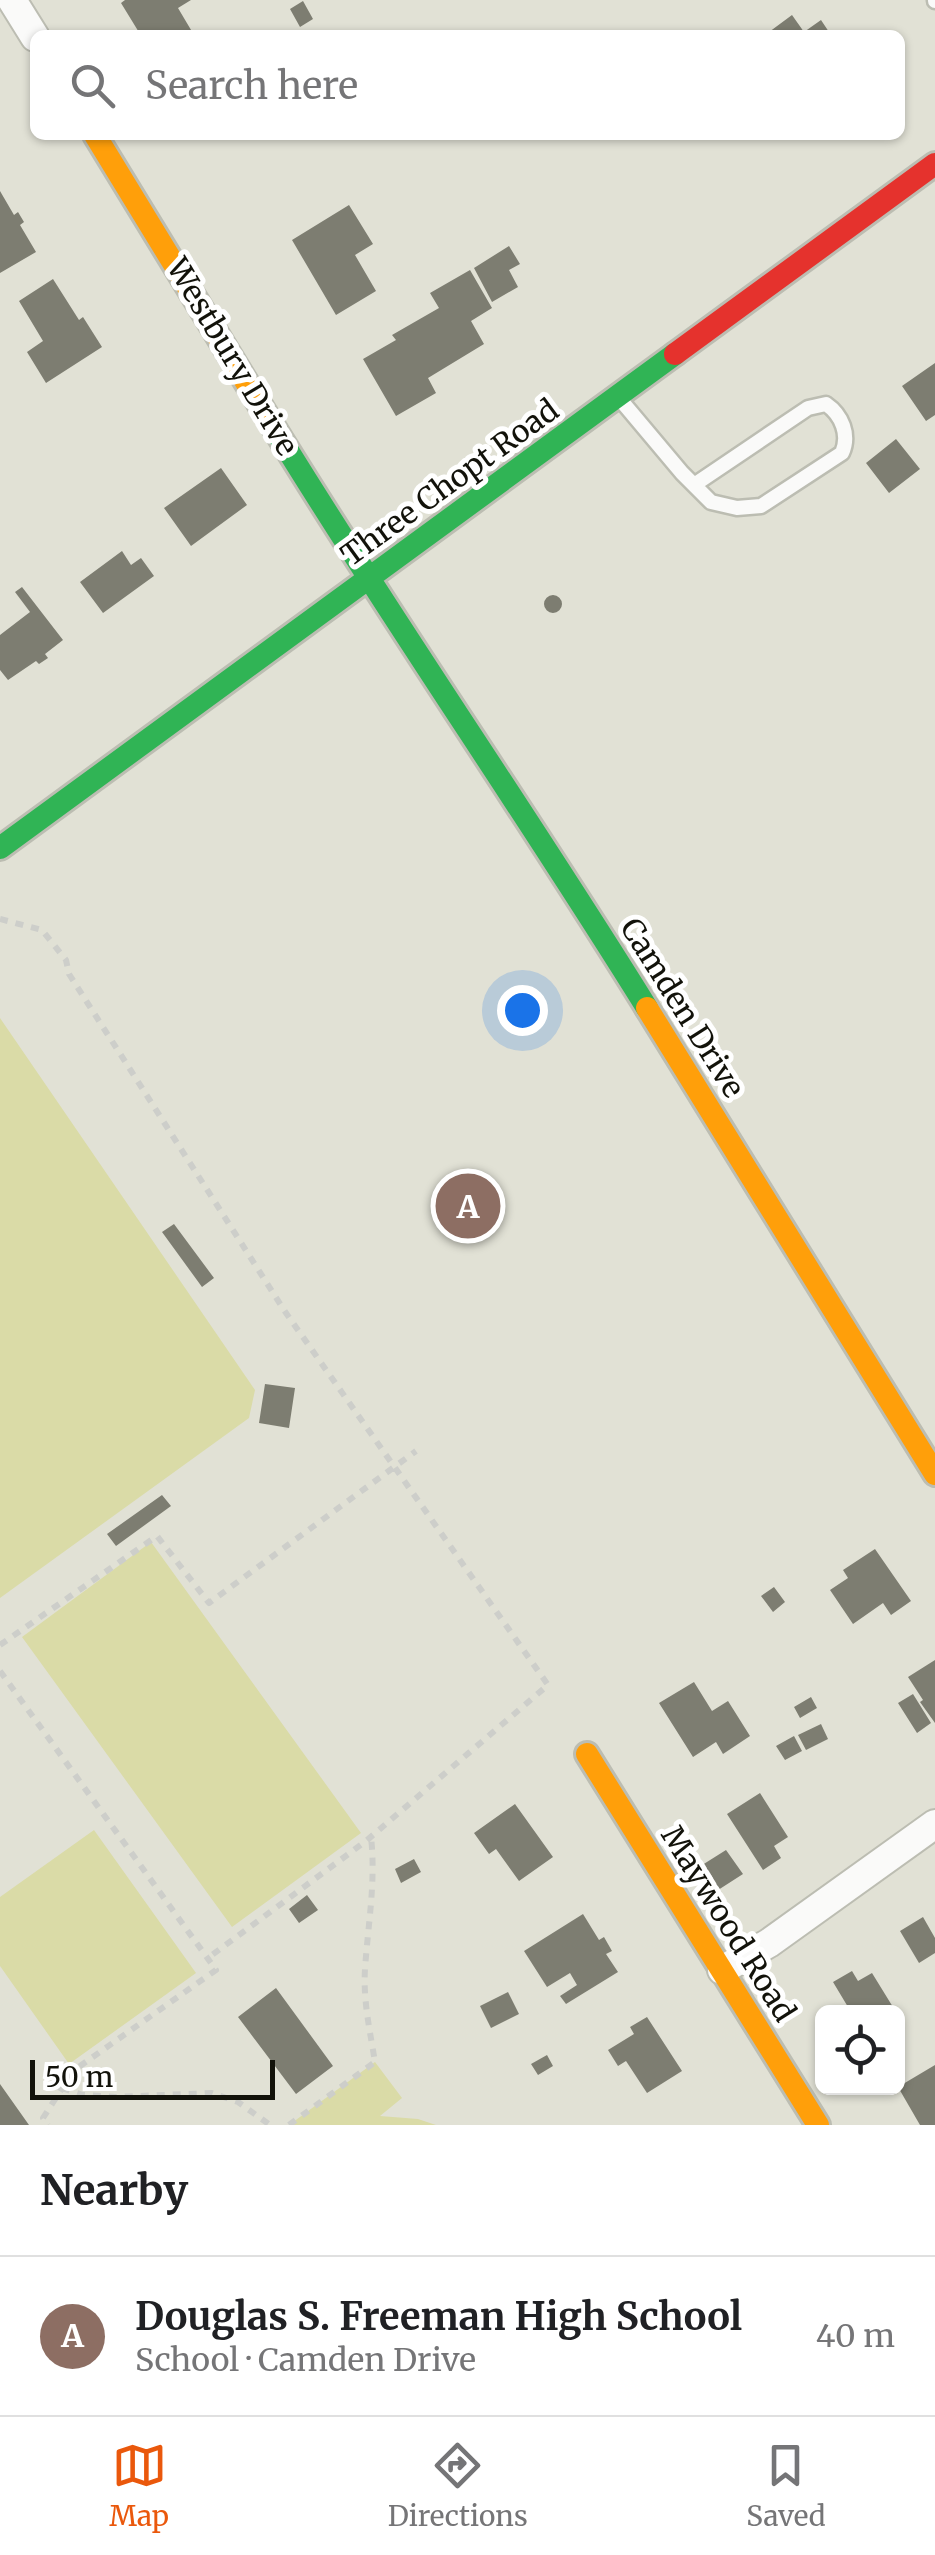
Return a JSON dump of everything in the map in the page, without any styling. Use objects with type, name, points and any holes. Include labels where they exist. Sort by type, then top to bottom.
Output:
[{"type":"street","points":[[12,0],[31,30]]},
{"type":"street","name":"Westbury Drive","points":[[99,140],[332,523],[370,578]]},
{"type":"street","name":"Three Chopt Road","points":[[0,848],[935,164]]},
{"type":"street","name":"Camden Drive","points":[[370,578],[582,902],[935,1474]]},
{"type":"street","name":"Maywood Road","points":[[588,1754],[818,2125]]},
{"type":"street","points":[[722,1970],[768,1943],[935,1824]]},
{"type":"lane","points":[[618,397],[694,486],[711,502],[736,508],[761,506],[842,454],[846,432],[834,409],[826,404],[808,408],[694,486]]},
{"type":"path","points":[[0,919],[42,930],[66,960],[69,974],[286,1313],[548,1685],[371,1837],[208,1958]]},
{"type":"path","points":[[0,1645],[157,1536],[208,1602],[416,1451]]},
{"type":"path","points":[[0,1671],[216,1970],[73,2071],[42,2118],[48,2125]]},
{"type":"path","points":[[289,2125],[375,2062],[365,2002],[374,1888],[371,1837]]},
{"type":"path","points":[[62,2088],[83,2095],[115,2097],[212,2093],[238,2102],[270,2125]]},
{"type":"green space","points":[[0,1018],[255,1390],[249,1418],[0,1598]]},
{"type":"green space","points":[[151,1542],[361,1833],[232,1927],[22,1637]]},
{"type":"green space","points":[[94,1830],[196,1973],[69,2064],[0,1966],[0,1897]]},
{"type":"green space","points":[[375,2062],[402,2098],[380,2116],[418,2119],[436,2125],[289,2125]]},
{"type":"building","points":[[191,0],[178,8],[191,30],[138,30],[121,3]]},
{"type":"building","points":[[303,1],[313,19],[300,27],[290,9]]},
{"type":"building","points":[[792,15],[803,30],[772,30]]},
{"type":"building","points":[[821,20],[828,30],[807,30]]},
{"type":"building","points":[[0,191],[14,215],[18,212],[24,222],[20,225],[36,252],[0,273]]},
{"type":"building","points":[[349,205],[373,244],[355,255],[376,291],[336,315],[292,240]]},
{"type":"building","points":[[509,246],[520,264],[509,270],[518,287],[492,302],[474,268]]},
{"type":"building","points":[[470,270],[492,308],[471,321],[484,344],[428,378],[436,393],[396,416],[363,359],[396,340],[392,335],[439,308],[430,293]]},
{"type":"building","points":[[53,279],[102,347],[46,383],[27,352],[43,341],[19,301]]},
{"type":"building","points":[[935,363],[935,415],[926,421],[902,386]]},
{"type":"building","points":[[896,439],[920,469],[889,493],[866,463]]},
{"type":"building","points":[[221,468],[247,505],[191,546],[164,508]]},
{"type":"building","points":[[122,551],[131,565],[141,558],[154,576],[103,613],[80,582]]},
{"type":"building","points":[[22,587],[63,640],[45,654],[48,658],[39,664],[36,661],[8,680],[0,670],[0,635],[30,612],[15,592]]},
{"type":"building","points":[[553,595],[562,604],[553,613],[544,604]]},
{"type":"building","points":[[174,1224],[214,1278],[202,1287],[162,1232]]},
{"type":"building","points":[[265,1384],[295,1388],[289,1428],[259,1423]]},
{"type":"building","points":[[162,1495],[171,1506],[116,1546],[107,1534]]},
{"type":"building","points":[[875,1549],[911,1601],[891,1615],[883,1603],[853,1624],[830,1590],[848,1578],[843,1570]]},
{"type":"building","points":[[774,1587],[785,1602],[773,1612],[761,1596]]},
{"type":"building","points":[[935,1660],[935,1723],[908,1677]]},
{"type":"building","points":[[694,1682],[712,1711],[728,1701],[750,1736],[723,1754],[716,1742],[693,1757],[659,1703]]},
{"type":"building","points":[[913,1694],[931,1723],[917,1733],[898,1703]]},
{"type":"building","points":[[811,1697],[817,1708],[800,1718],[794,1707]]},
{"type":"building","points":[[821,1724],[828,1739],[806,1750],[798,1735]]},
{"type":"building","points":[[794,1736],[802,1751],[785,1760],[776,1746]]},
{"type":"building","points":[[760,1793],[788,1837],[774,1846],[781,1858],[763,1870],[727,1814]]},
{"type":"building","points":[[515,1804],[553,1857],[519,1881],[496,1849],[489,1854],[474,1833]]},
{"type":"building","points":[[726,1850],[743,1874],[715,1892],[699,1867]]},
{"type":"building","points":[[414,1859],[421,1872],[401,1883],[395,1869]]},
{"type":"building","points":[[307,1895],[318,1910],[299,1923],[289,1909]]},
{"type":"building","points":[[583,1914],[599,1940],[604,1937],[612,1951],[606,1954],[618,1972],[566,2004],[560,1996],[577,1985],[570,1973],[547,1987],[524,1951]]},
{"type":"building","points":[[923,1917],[935,1938],[935,1953],[919,1963],[900,1931]]},
{"type":"building","points":[[852,1971],[858,1981],[872,1973],[892,2005],[847,2005],[833,1982]]},
{"type":"building","points":[[276,1988],[333,2066],[296,2094],[238,2017]]},
{"type":"building","points":[[508,1992],[519,2014],[491,2028],[480,2006]]},
{"type":"building","points":[[647,2017],[682,2071],[647,2093],[626,2061],[618,2066],[608,2050],[634,2034],[630,2027]]},
{"type":"building","points":[[547,2055],[553,2066],[538,2075],[531,2064]]},
{"type":"building","points":[[935,2065],[935,2125],[920,2125],[903,2095],[905,2083]]},
{"type":"building","points":[[0,2084],[29,2125],[0,2125]]},
{"type":"traffic: fast","points":[[0,848],[675,354]]},
{"type":"traffic: fast","points":[[271,423],[647,1008]]},
{"type":"traffic: slow","points":[[98,140],[271,423]]},
{"type":"traffic: slow","points":[[647,1008],[935,1474]]},
{"type":"traffic: slow","points":[[587,1754],[818,2125]]},
{"type":"traffic: jam","points":[[675,354],[935,164]]},
{"type":"place","name":"Douglas S. Freeman High School","points":[[468,1206]]}]
